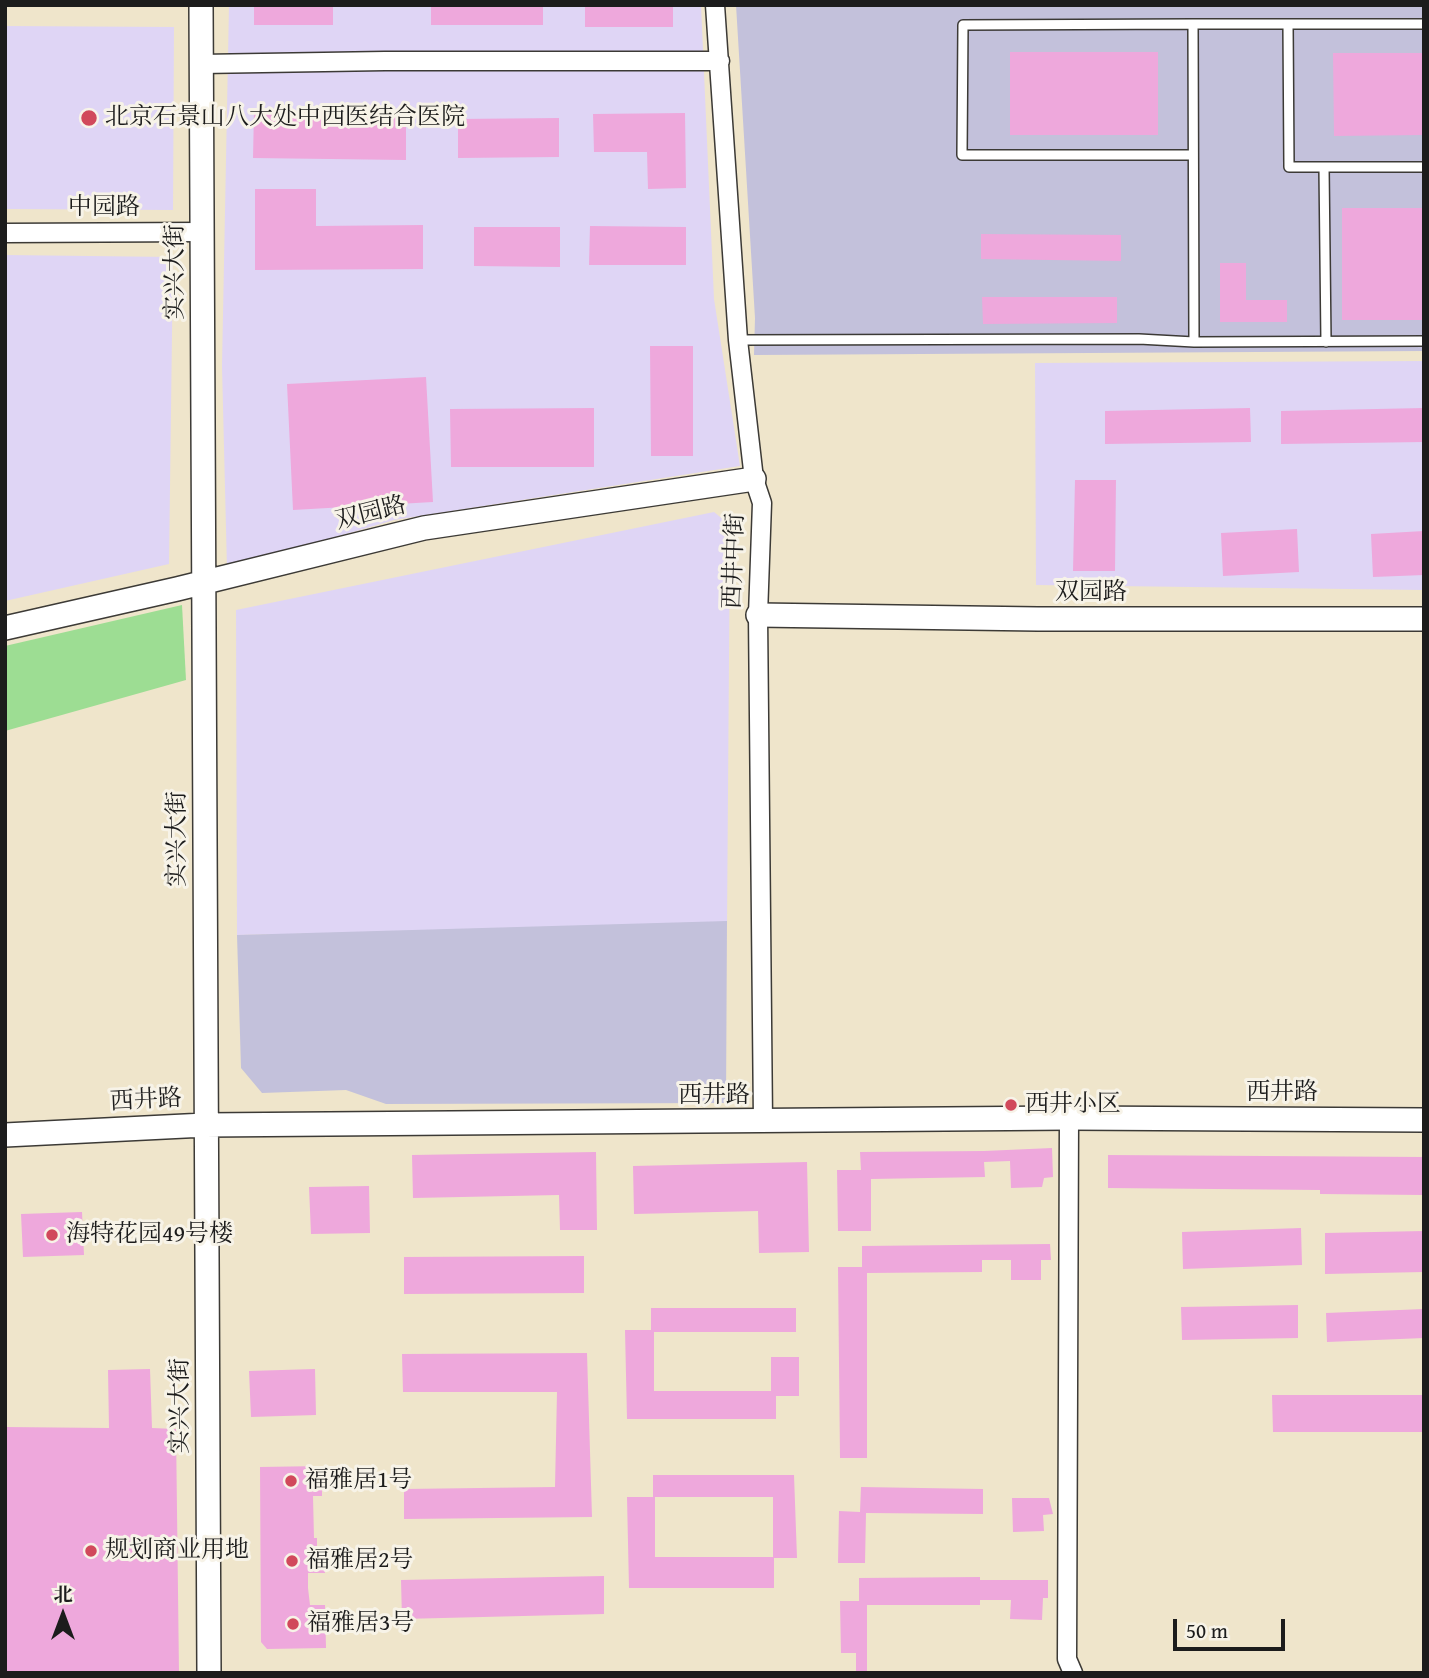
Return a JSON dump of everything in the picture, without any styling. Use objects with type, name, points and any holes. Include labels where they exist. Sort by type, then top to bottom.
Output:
[{"type":"street","name":"实兴大街","points":[[201,5],[209,1673]]},
{"type":"street","name":"西井中街","points":[[715,5],[738,340],[754,479],[762,503],[758,615],[763,1122]]},
{"type":"street","points":[[201,64],[720,61]]},
{"type":"street","name":"中园路","points":[[5,233],[202,232]]},
{"type":"street","name":"双园路","points":[[5,628],[204,583],[424,528],[754,479]]},
{"type":"street","name":"双园路","points":[[758,615],[1038,619],[1424,619]]},
{"type":"street","points":[[1069,1118],[1067,1659],[1073,1673]]},
{"type":"street","name":"西井路","points":[[5,1135],[205,1125],[1069,1118],[1424,1120]]},
{"type":"lane","points":[[1192,24],[1194,342]]},
{"type":"lane","points":[[1288,24],[1289,167],[1424,167]]},
{"type":"lane","points":[[1193,155],[962,155],[963,25],[1424,24]]},
{"type":"lane","points":[[1324,167],[1326,342]]},
{"type":"lane","points":[[738,340],[1424,341]]},
{"type":"shaded area","points":[[229,5],[701,5],[714,299],[740,466],[394,520],[227,569],[222,366]]},
{"type":"shaded area","points":[[736,5],[1424,5],[1424,351],[754,355],[755,318]]},
{"type":"shaded area","name":"北京石景山八大处中西医结合医院","points":[[5,26],[174,27],[173,210],[5,209]]},
{"type":"shaded area","points":[[5,255],[173,257],[169,564],[5,601]]},
{"type":"shaded area","points":[[1424,361],[1424,590],[1036,585],[1035,363]]},
{"type":"shaded area","points":[[714,512],[730,525],[727,926],[237,935],[236,610]]},
{"type":"shaded area","points":[[727,921],[726,1103],[386,1104],[346,1090],[262,1093],[241,1068],[237,935]]},
{"type":"green space","points":[[182,605],[186,680],[5,731],[5,646]]},
{"type":"building","points":[[254,5],[333,5],[333,25],[254,25]]},
{"type":"building","points":[[431,5],[543,5],[543,25],[431,25]]},
{"type":"building","points":[[585,5],[673,5],[673,27],[585,27]]},
{"type":"building","points":[[1010,52],[1158,52],[1158,135],[1010,135]]},
{"type":"building","points":[[1333,53],[1424,53],[1424,135],[1334,136]]},
{"type":"building","points":[[254,111],[406,113],[406,160],[253,158]]},
{"type":"building","points":[[685,113],[686,188],[648,189],[647,152],[594,152],[593,114]]},
{"type":"building","points":[[559,118],[559,157],[458,158],[458,119]]},
{"type":"building","points":[[255,189],[316,189],[316,226],[423,225],[423,269],[255,270]]},
{"type":"building","points":[[1342,208],[1424,208],[1424,320],[1342,320]]},
{"type":"building","points":[[590,226],[686,227],[686,265],[589,265]]},
{"type":"building","points":[[474,227],[560,227],[560,267],[474,266]]},
{"type":"building","points":[[981,234],[1121,235],[1121,261],[981,259]]},
{"type":"building","points":[[1220,263],[1246,263],[1246,300],[1287,300],[1287,322],[1220,322]]},
{"type":"building","points":[[982,297],[1117,297],[1117,323],[983,324]]},
{"type":"building","points":[[650,346],[693,346],[693,456],[651,456]]},
{"type":"building","points":[[426,377],[433,502],[293,510],[287,384]]},
{"type":"building","points":[[594,408],[594,467],[451,467],[450,409]]},
{"type":"building","points":[[1250,408],[1251,442],[1105,444],[1105,411]]},
{"type":"building","points":[[1424,408],[1424,442],[1281,444],[1281,411]]},
{"type":"building","points":[[1075,480],[1116,480],[1115,571],[1073,571]]},
{"type":"building","points":[[1297,529],[1299,572],[1223,576],[1221,533]]},
{"type":"building","points":[[1424,531],[1424,575],[1373,577],[1371,534]]},
{"type":"building","points":[[1052,1148],[1053,1177],[1044,1178],[1042,1187],[1011,1188],[1010,1161],[984,1162],[985,1177],[871,1179],[871,1231],[838,1231],[837,1170],[861,1170],[860,1152]]},
{"type":"building","points":[[596,1152],[597,1230],[560,1230],[559,1195],[413,1198],[412,1155]]},
{"type":"building","points":[[1108,1155],[1424,1157],[1424,1195],[1320,1194],[1320,1190],[1108,1188]]},
{"type":"building","points":[[807,1162],[809,1252],[759,1253],[758,1211],[634,1214],[633,1166]]},
{"type":"building","points":[[369,1186],[370,1233],[311,1234],[309,1187]]},
{"type":"building","name":"海特花园49号楼","points":[[82,1212],[84,1255],[23,1257],[21,1214]]},
{"type":"building","points":[[1301,1228],[1302,1265],[1183,1269],[1182,1232]]},
{"type":"building","points":[[1424,1231],[1424,1272],[1325,1274],[1325,1233]]},
{"type":"building","points":[[1050,1244],[1051,1260],[1041,1260],[1041,1280],[1011,1280],[1011,1260],[982,1260],[982,1272],[867,1273],[867,1458],[840,1458],[838,1267],[862,1267],[862,1246]]},
{"type":"building","points":[[584,1256],[584,1293],[404,1294],[404,1257]]},
{"type":"building","points":[[1298,1305],[1298,1338],[1182,1340],[1181,1307]]},
{"type":"building","points":[[651,1308],[796,1308],[796,1332],[654,1332],[654,1391],[771,1391],[771,1357],[799,1357],[799,1396],[776,1396],[776,1419],[627,1419],[625,1330],[651,1330]]},
{"type":"building","points":[[1424,1309],[1424,1338],[1327,1342],[1326,1313]]},
{"type":"building","points":[[587,1353],[592,1517],[404,1519],[404,1489],[555,1487],[557,1392],[403,1392],[402,1354]]},
{"type":"building","name":"规划商业用地","points":[[150,1369],[152,1428],[176,1429],[179,1673],[5,1673],[5,1427],[109,1428],[108,1370]]},
{"type":"building","points":[[315,1369],[316,1415],[251,1417],[249,1371]]},
{"type":"building","points":[[1272,1395],[1424,1395],[1424,1432],[1273,1432]]},
{"type":"building","points":[[322,1466],[322,1496],[313,1496],[314,1538],[317,1538],[317,1549],[324,1549],[325,1573],[308,1573],[308,1588],[310,1605],[325,1605],[326,1648],[267,1649],[261,1642],[260,1467]]},
{"type":"building","points":[[653,1475],[794,1475],[797,1558],[774,1558],[774,1588],[629,1588],[627,1497],[653,1497]],"holes":[[[655,1497],[773,1497],[773,1557],[655,1557]]]},
{"type":"building","points":[[861,1487],[983,1489],[983,1514],[866,1513],[865,1563],[838,1563],[839,1511],[860,1512]]},
{"type":"building","points":[[1012,1498],[1049,1498],[1053,1514],[1043,1515],[1044,1531],[1013,1532]]},
{"type":"building","points":[[604,1576],[604,1614],[402,1619],[401,1580]]},
{"type":"building","points":[[980,1577],[980,1580],[1048,1580],[1048,1598],[1043,1598],[1042,1620],[1010,1619],[1011,1600],[980,1600],[980,1605],[867,1605],[867,1673],[856,1673],[856,1653],[841,1653],[840,1601],[859,1601],[859,1578]]},
{"type":"place","name":"北京石景山八大处中西医结合医院","points":[[89,118]]},
{"type":"place","name":"西井小区","points":[[1011,1105]]},
{"type":"place","name":"海特花园49号楼","points":[[52,1235]]},
{"type":"place","name":"福雅居1号","points":[[291,1481]]},
{"type":"place","name":"规划商业用地","points":[[91,1551]]},
{"type":"place","name":"福雅居2号","points":[[292,1561]]},
{"type":"place","name":"福雅居3号","points":[[293,1624]]}]
